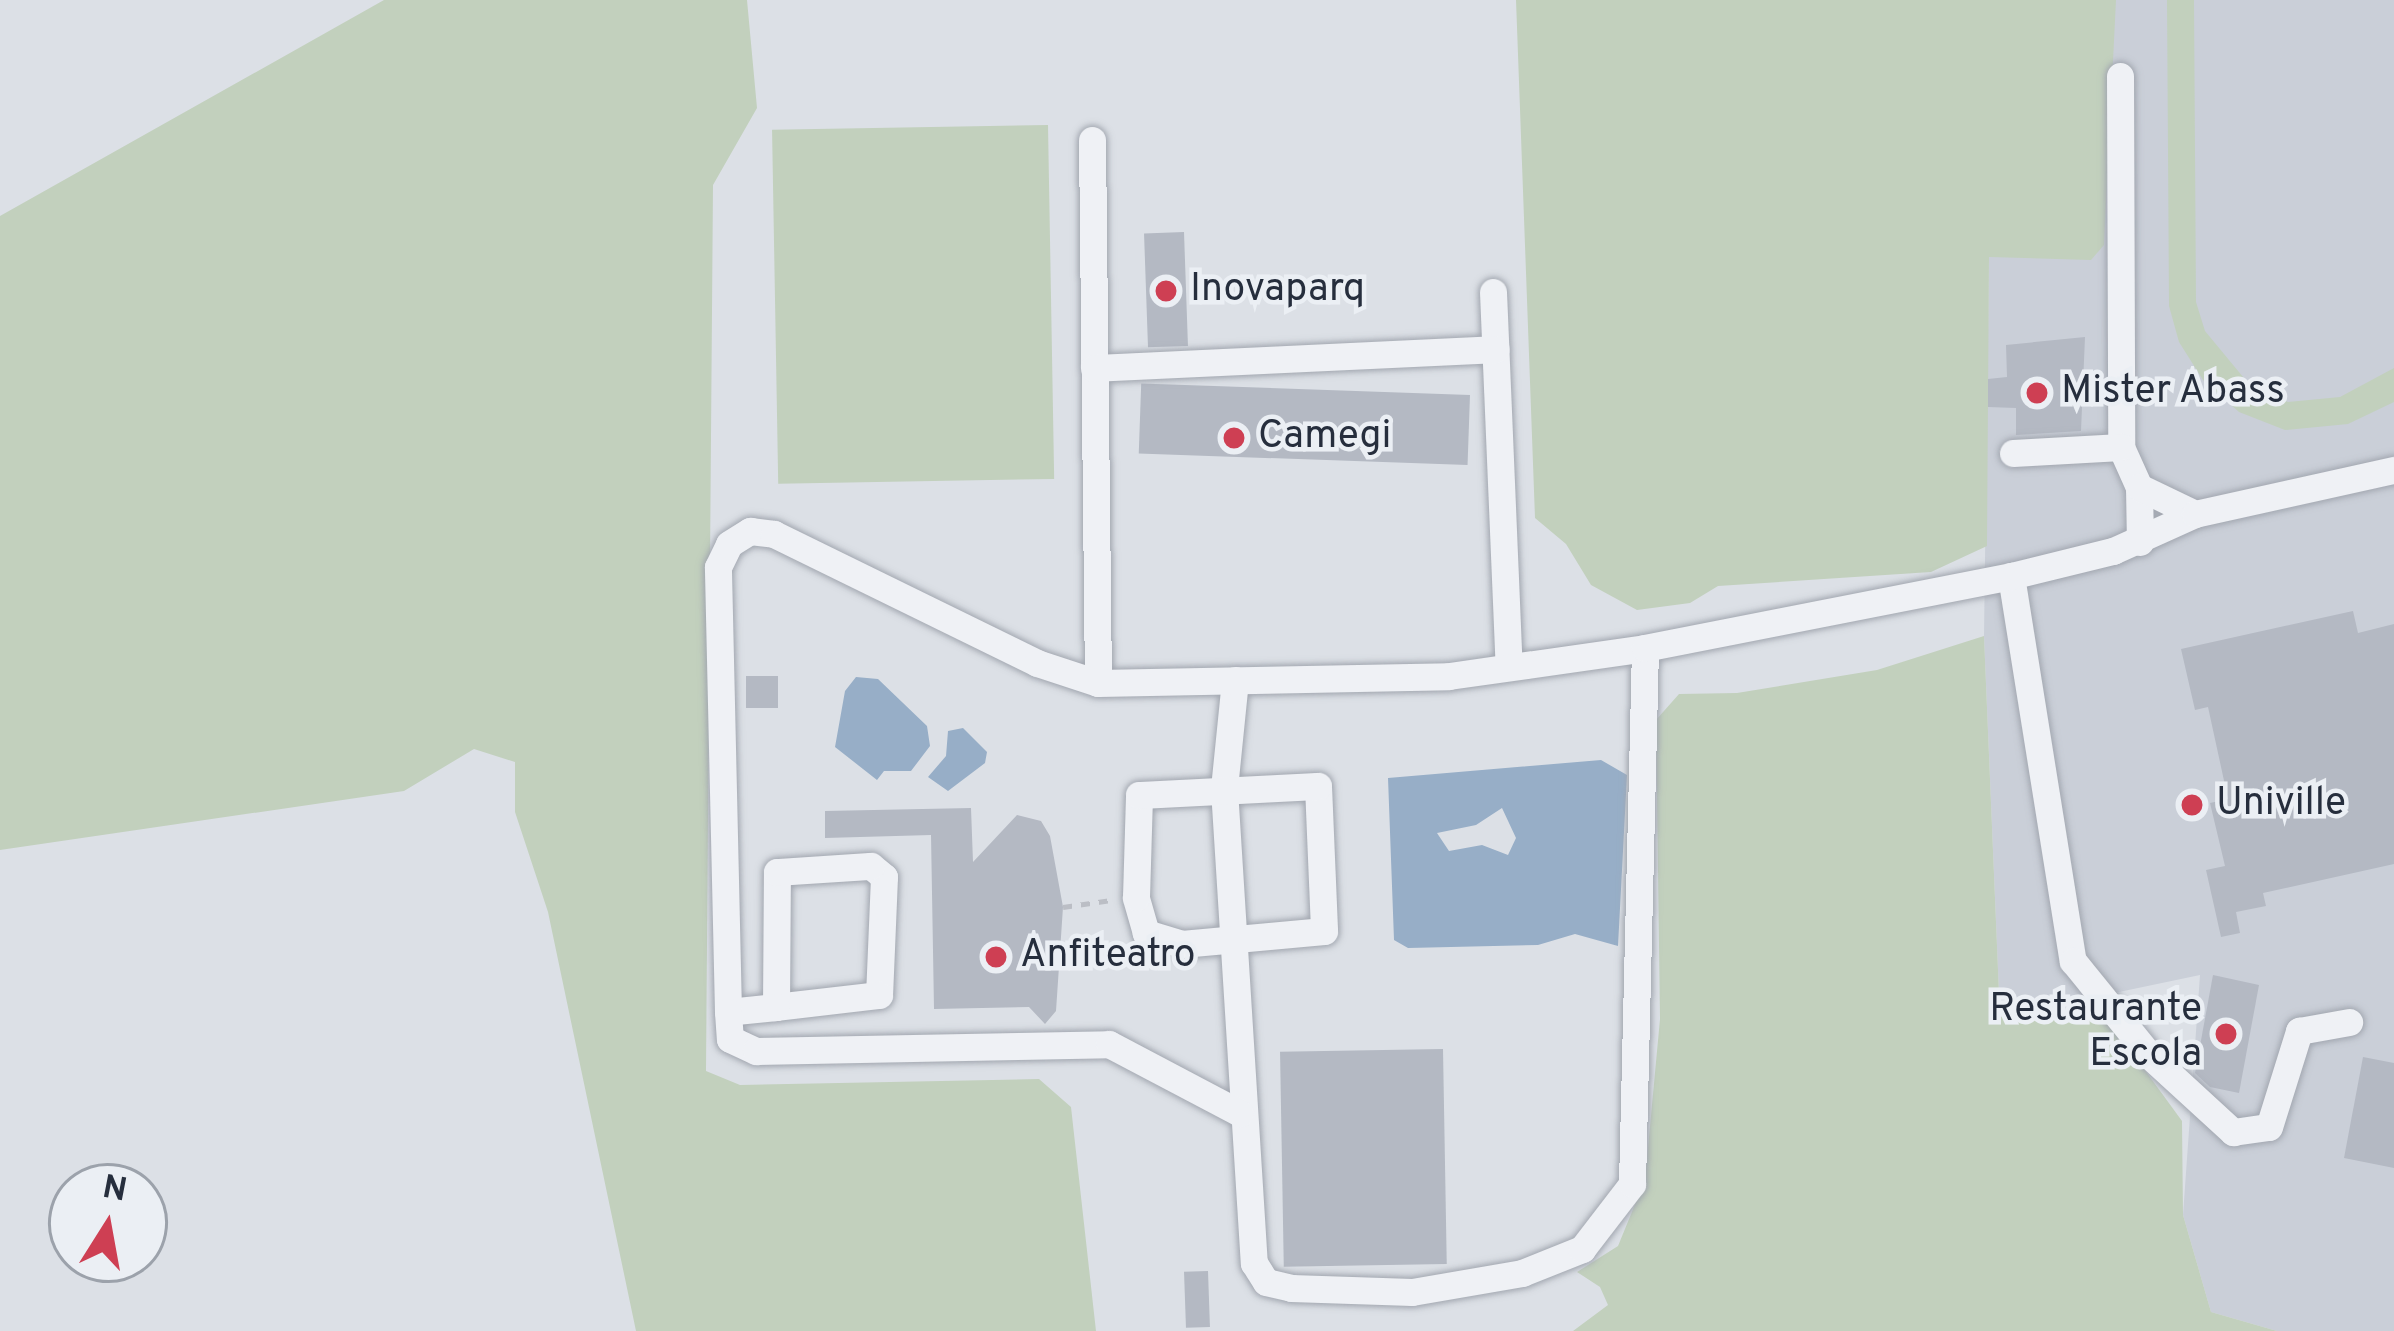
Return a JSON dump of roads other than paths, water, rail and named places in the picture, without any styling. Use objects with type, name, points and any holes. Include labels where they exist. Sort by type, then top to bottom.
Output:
[{"type":"lane","points":[[2120,76],[2121,447],[2140,487],[2140,542]]},
{"type":"lane","points":[[1092,140],[1098,683]]},
{"type":"lane","points":[[1493,292],[1510,667]]},
{"type":"lane","points":[[1094,368],[1496,349]]},
{"type":"lane","points":[[2013,453],[2121,447]]},
{"type":"lane","points":[[1240,1113],[1109,1044],[756,1051],[730,1039],[716,640],[718,567],[729,544],[750,531],[774,534],[1037,663],[1098,683],[1448,676],[1645,648],[2011,576],[2140,542],[2194,514],[2394,470]]},
{"type":"lane","points":[[2140,487],[2194,514]]},
{"type":"lane","points":[[2011,576],[2073,961],[2150,1056],[2233,1132],[2269,1127],[2300,1031],[2349,1022]]},
{"type":"lane","points":[[1234,680],[1224,789],[1240,1113],[1254,1263],[1266,1282],[1412,1292],[1522,1273],[1582,1249],[1613,1216],[1632,1184],[1645,648]]},
{"type":"lane","points":[[1224,789],[1324,792],[1324,931],[1230,942],[1151,937],[1136,897],[1139,795],[1224,789]]},
{"type":"lane","points":[[728,1012],[776,1007],[879,995],[880,871],[777,872],[776,1007]]},
{"type":"water","points":[[856,677],[878,679],[927,726],[930,746],[911,771],[884,771],[877,780],[835,747],[845,691]]},
{"type":"water","points":[[963,728],[987,752],[985,763],[948,791],[928,777],[946,756],[948,731]]},
{"type":"water","points":[[1601,760],[1627,775],[1618,946],[1575,934],[1538,945],[1408,948],[1394,940],[1388,778]],"holes":[[[1502,808],[1516,838],[1508,855],[1482,845],[1449,851],[1437,833],[1476,825]]]},
{"type":"place","name":"Inovaparq","points":[[1166,291]]},
{"type":"place","name":"Mister Abass","points":[[2037,393]]},
{"type":"place","name":"Camegi","points":[[1234,438]]},
{"type":"place","name":"Univille","points":[[2192,805]]},
{"type":"place","name":"Anfiteatro","points":[[996,957]]},
{"type":"place","name":"Restaurante Escola","points":[[2226,1034]]}]
